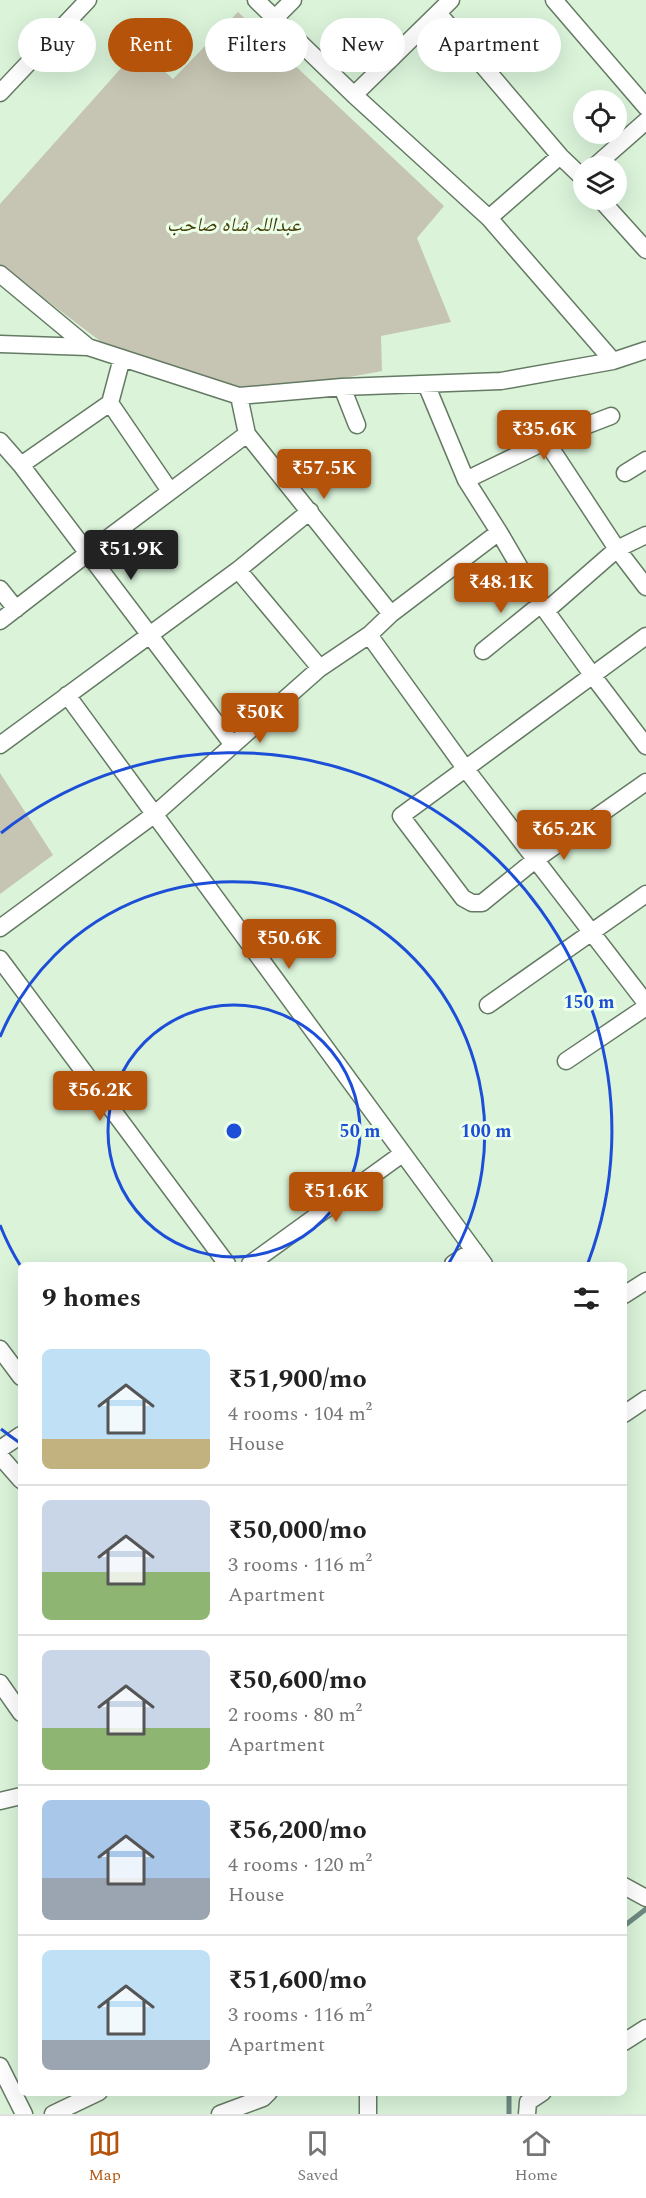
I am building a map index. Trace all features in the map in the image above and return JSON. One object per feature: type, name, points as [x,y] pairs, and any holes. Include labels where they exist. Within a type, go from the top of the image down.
[{"type":"street","points":[[256,0],[273,18]]},
{"type":"street","points":[[275,18],[292,0]]},
{"type":"street","points":[[354,95],[452,0]]},
{"type":"street","points":[[554,0],[646,107]]},
{"type":"street","points":[[0,93],[79,3]]},
{"type":"street","points":[[438,13],[560,156],[573,166]]},
{"type":"street","points":[[308,51],[489,218],[613,361]]},
{"type":"street","points":[[607,156],[646,121]]},
{"type":"street","points":[[489,218],[560,156]]},
{"type":"street","points":[[610,210],[646,250]]},
{"type":"street","points":[[0,274],[88,347]]},
{"type":"street","points":[[0,344],[88,347],[239,396],[342,387],[501,381],[613,361],[646,350]]},
{"type":"street","points":[[21,465],[110,403],[122,358]]},
{"type":"street","points":[[426,384],[466,480],[543,607],[646,746]]},
{"type":"street","points":[[342,387],[357,425]]},
{"type":"street","points":[[239,396],[247,434],[391,614]]},
{"type":"street","points":[[110,403],[170,491]]},
{"type":"street","points":[[466,480],[546,441],[612,416]]},
{"type":"street","points":[[0,621],[247,434]]},
{"type":"street","points":[[0,441],[21,465],[233,745]]},
{"type":"street","points":[[546,441],[646,587]]},
{"type":"street","points":[[625,473],[646,460]]},
{"type":"street","points":[[0,745],[238,570],[310,511]]},
{"type":"street","points":[[0,928],[155,814],[320,668],[369,634],[391,614],[499,532]]},
{"type":"street","points":[[483,651],[618,549],[646,535]]},
{"type":"street","points":[[238,570],[320,668]]},
{"type":"street","points":[[0,589],[16,609]]},
{"type":"street","points":[[369,634],[465,768],[646,1005],[566,1061]]},
{"type":"street","points":[[646,636],[401,816],[463,898],[472,903],[482,903],[535,860],[646,783]]},
{"type":"street","points":[[67,695],[483,1262]]},
{"type":"street","points":[[488,1005],[646,894]]},
{"type":"street","points":[[0,959],[226,1262]]},
{"type":"street","points":[[253,1262],[402,1154]]},
{"type":"street","points":[[456,1262],[474,1250]]},
{"type":"street","points":[[627,1293],[646,1281]]},
{"type":"street","points":[[0,1349],[18,1373]]},
{"type":"street","points":[[627,1412],[646,1399]]},
{"type":"street","points":[[0,1449],[18,1437]]},
{"type":"street","points":[[0,1456],[18,1477]]},
{"type":"street","points":[[0,1683],[18,1709]]},
{"type":"street","points":[[0,1800],[18,1797]]},
{"type":"street","points":[[627,1888],[646,1898]]},
{"type":"street","points":[[627,2040],[646,2028]]},
{"type":"street","points":[[0,2066],[24,2114]]},
{"type":"street","points":[[53,2114],[91,2096]]},
{"type":"street","points":[[220,2114],[265,2096]]},
{"type":"street","points":[[368,2096],[368,2114]]},
{"type":"street","points":[[527,2114],[528,2102],[537,2096]]},
{"type":"green space","name":"عبداللہ شاہ صاحب","points":[[238,12],[244,18],[232,18]]},
{"type":"green space","name":"عبداللہ شاہ صاحب","points":[[205,46],[205,72],[302,72],[444,206],[417,238],[451,322],[381,336],[382,371],[279,390],[238,391],[108,347],[0,265],[0,204],[118,72],[165,72],[173,79],[180,72],[193,72],[193,58]]},
{"type":"green space","points":[[0,773],[53,855],[0,894]]},
{"type":"waterway","points":[[627,1924],[646,1909]]},
{"type":"waterway","points":[[509,2096],[509,2114]]}]
